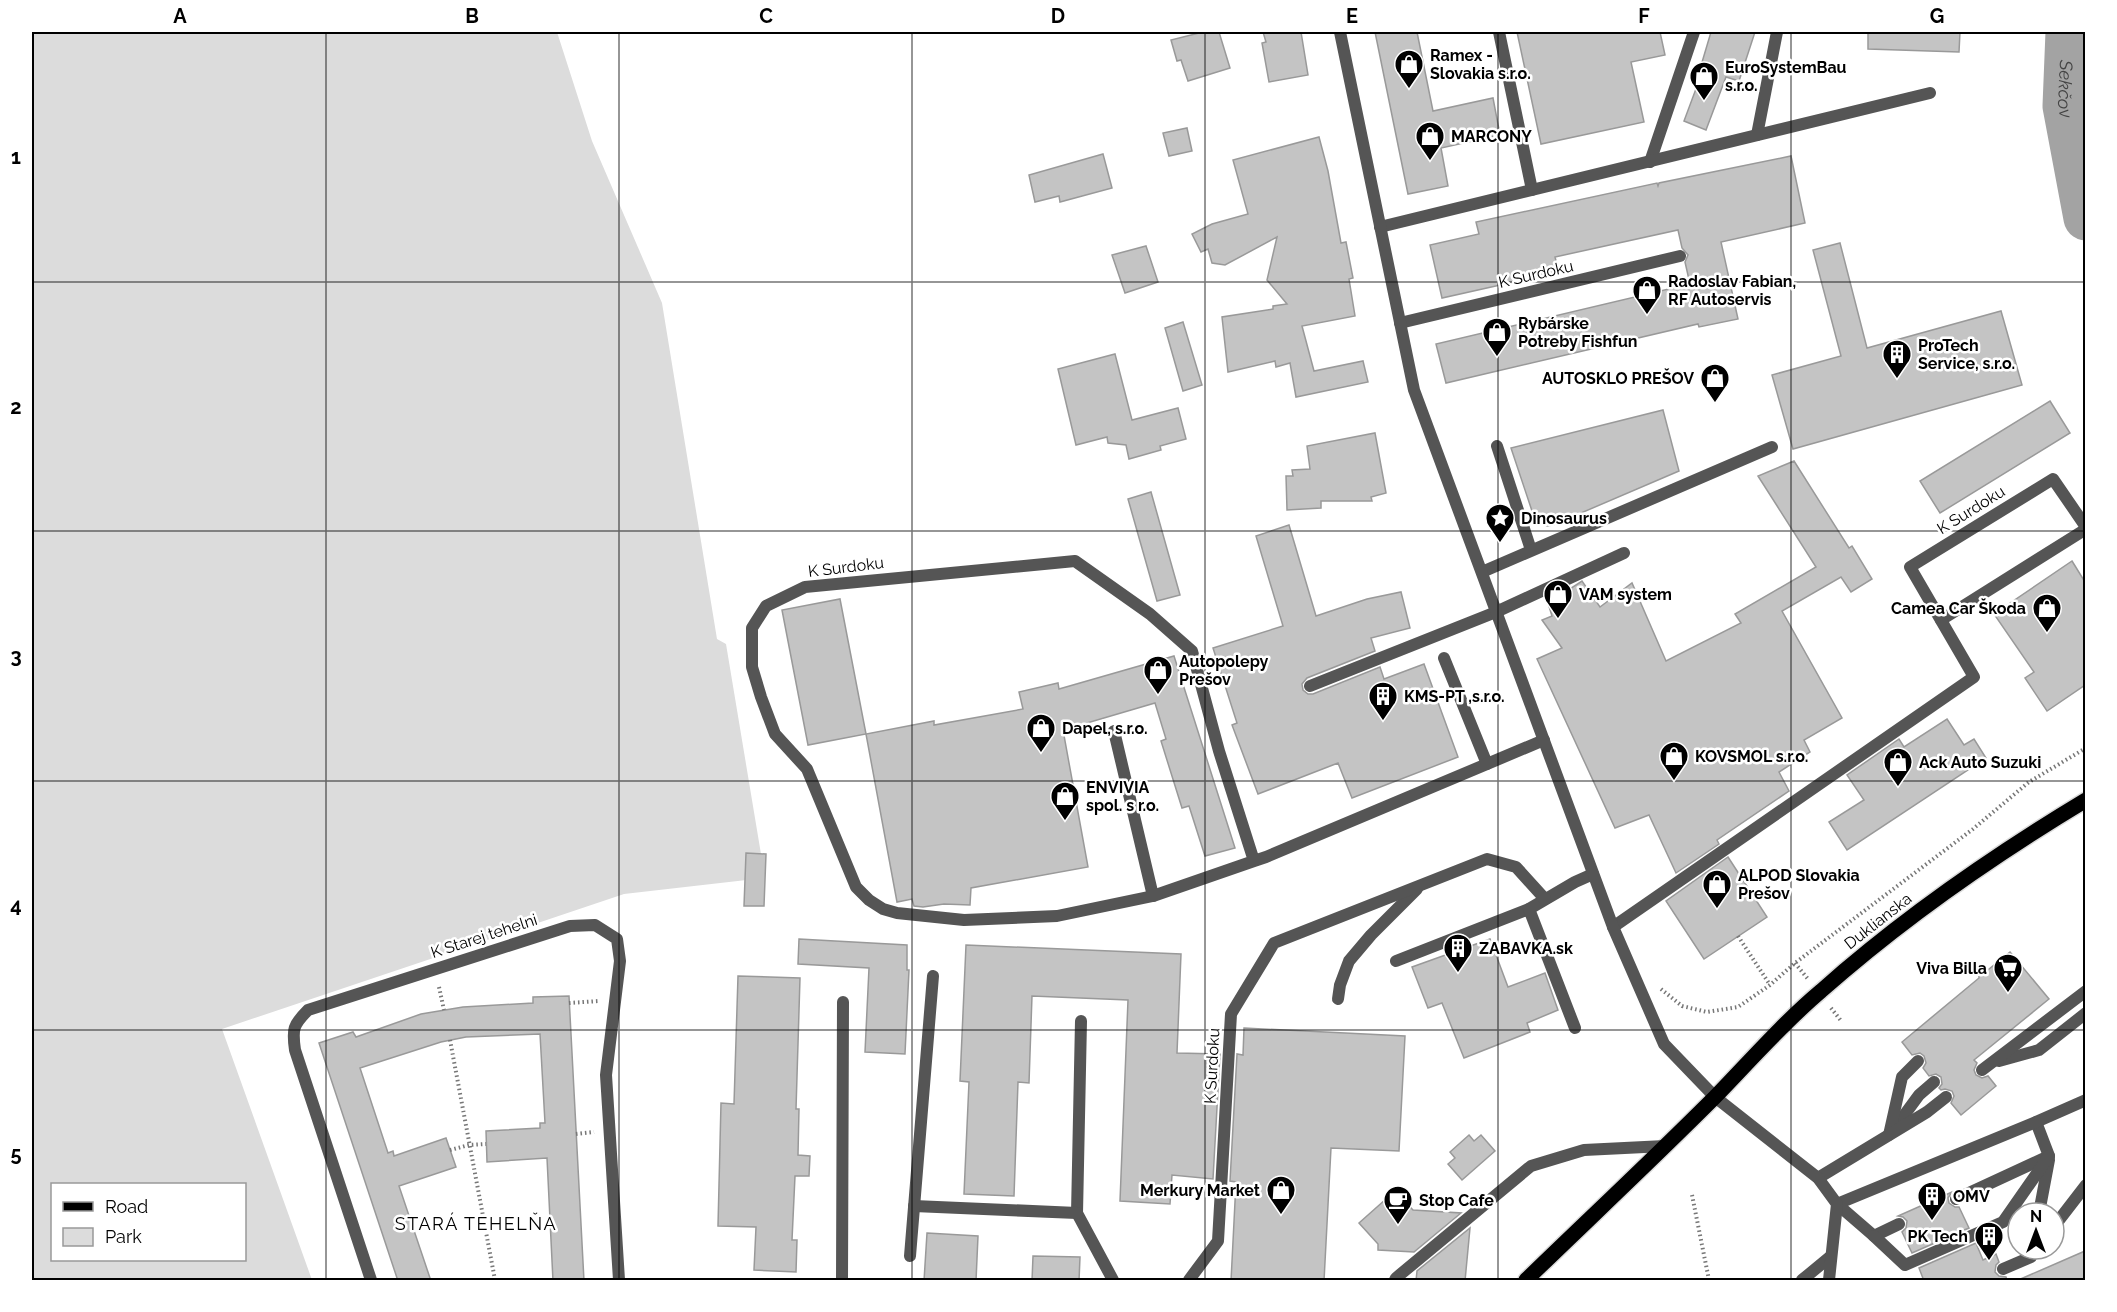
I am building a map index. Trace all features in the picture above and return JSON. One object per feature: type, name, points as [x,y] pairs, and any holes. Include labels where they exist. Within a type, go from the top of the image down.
[{"type":"main road","name":"Duklianska","points":[[1527,1281],[1819,992],[1970,875],[2033,831],[2085,800]]},
{"type":"street","points":[[1340,32],[1414,390],[1613,927],[1664,1044],[1715,1097],[1818,1178],[1837,1204],[1905,1265],[2003,1222],[2049,1156]]},
{"type":"street","points":[[1499,32],[1532,190]]},
{"type":"street","points":[[1650,162],[1694,32]]},
{"type":"street","points":[[1757,135],[1777,32]]},
{"type":"street","points":[[1380,227],[1930,93]]},
{"type":"street","name":"K Surdoku","points":[[1400,323],[1680,256]]},
{"type":"street","points":[[1497,446],[1531,550]]},
{"type":"street","points":[[1482,572],[1772,447]]},
{"type":"street","name":"K Surdoku","points":[[1613,927],[1974,677],[1910,567],[2053,479],[2085,528],[1941,620]]},
{"type":"street","points":[[1310,686],[1496,612],[1624,553]]},
{"type":"street","name":"K Surdoku","points":[[1254,861],[1219,751],[1192,651],[1150,614],[1075,561],[805,587],[766,606],[752,628],[752,667],[760,697],[775,734],[807,769],[856,887],[868,900],[883,909],[897,913],[964,920],[1057,916],[1153,896],[1254,861],[1544,740]]},
{"type":"street","points":[[1444,658],[1487,764]]},
{"type":"street","points":[[1114,731],[1153,896]]},
{"type":"street","name":"K Surdoku","points":[[1189,1281],[1218,1241],[1231,1014],[1274,943],[1487,858],[1516,867],[1545,899]]},
{"type":"street","points":[[1396,961],[1529,909],[1593,874]]},
{"type":"street","name":"K Surdoku","points":[[1338,999],[1340,985],[1349,961],[1371,935],[1422,884]]},
{"type":"street","points":[[1529,909],[1575,1028]]},
{"type":"street","name":"K Starej tehelni","points":[[371,1281],[295,1050],[292,1034],[297,1021],[308,1010],[570,926],[595,926],[617,939],[620,961],[606,1075],[619,1281]]},
{"type":"street","points":[[910,1256],[933,975]]},
{"type":"street","points":[[2085,991],[1987,1066],[2039,1050],[2085,1013]]},
{"type":"street","points":[[842,1281],[843,1002]]},
{"type":"street","points":[[1081,1021],[1077,1213],[1113,1281]]},
{"type":"street","points":[[1889,1135],[1902,1077],[1918,1061]]},
{"type":"street","points":[[1889,1135],[1919,1095],[1934,1082]]},
{"type":"street","points":[[1818,1178],[1927,1112],[1946,1097]]},
{"type":"street","points":[[1837,1204],[2085,1100]]},
{"type":"street","points":[[2036,1122],[2049,1156],[2041,1201]]},
{"type":"street","points":[[1395,1281],[1531,1166],[1584,1150],[1665,1146]]},
{"type":"street","points":[[1956,1199],[2049,1156]]},
{"type":"street","points":[[2066,1211],[2085,1185]]},
{"type":"street","points":[[1829,1281],[1837,1204]]},
{"type":"street","points":[[914,1206],[1077,1213]]},
{"type":"street","points":[[1874,1236],[1899,1224]]},
{"type":"street","points":[[1802,1281],[1830,1257]]},
{"type":"street","points":[[2003,1269],[2022,1261]]},
{"type":"path","points":[[1656,985],[1682,1006],[1707,1012],[1738,1007],[1973,829],[2029,782],[2085,748]]},
{"type":"path","points":[[1738,936],[1770,985]]},
{"type":"path","points":[[570,1003],[615,1000]]},
{"type":"path","points":[[450,1040],[495,1281]]},
{"type":"path","points":[[450,1150],[469,1145],[486,1144]]},
{"type":"path","points":[[1692,1195],[1709,1281]]},
{"type":"green space","points":[[32,32],[557,32],[592,141],[662,303],[717,639],[726,644],[765,878],[624,894],[222,1029],[312,1280],[32,1280]]},
{"type":"building","points":[[1203,32],[1219,32],[1230,68],[1188,81],[1181,60],[1177,61],[1171,40]]},
{"type":"building","points":[[1263,32],[1301,32],[1308,75],[1269,82],[1262,43],[1266,42]]},
{"type":"building","points":[[1375,32],[1417,32],[1433,111],[1493,98],[1500,135],[1441,148],[1448,186],[1408,194]]},
{"type":"building","points":[[1517,32],[1660,32],[1665,55],[1631,62],[1644,122],[1541,144]]},
{"type":"building","points":[[1711,32],[1755,32],[1739,81],[1726,77],[1706,130],[1684,121],[1703,70],[1700,69]]},
{"type":"building","points":[[1868,32],[1960,32],[1959,52],[1868,49]]},
{"type":"building","points":[[1187,128],[1192,151],[1169,156],[1163,133]]},
{"type":"building","points":[[1319,137],[1328,171],[1341,243],[1346,242],[1353,278],[1349,279],[1355,316],[1302,326],[1314,371],[1363,361],[1368,382],[1296,397],[1290,363],[1276,367],[1275,361],[1228,372],[1222,317],[1273,309],[1273,306],[1287,304],[1267,280],[1277,237],[1225,265],[1212,263],[1208,249],[1201,252],[1192,234],[1212,224],[1248,214],[1233,160]]},
{"type":"building","points":[[1103,154],[1112,188],[1060,202],[1059,196],[1035,202],[1029,175]]},
{"type":"building","points":[[1791,156],[1805,223],[1721,242],[1738,319],[1699,327],[1698,324],[1446,383],[1436,344],[1690,284],[1685,262],[1688,255],[1682,248],[1678,230],[1555,257],[1559,272],[1442,298],[1430,245],[1479,234],[1476,222],[1657,183],[1658,186],[1659,183]]},
{"type":"building","name":"ProTech Service, s.r.o.","points":[[1840,243],[1867,348],[2001,311],[2022,385],[1793,449],[1772,375],[1841,356],[1813,250]]},
{"type":"building","points":[[1146,246],[1158,282],[1125,293],[1112,255]]},
{"type":"building","points":[[1183,322],[1202,385],[1183,391],[1165,328]]},
{"type":"building","points":[[1115,354],[1132,420],[1178,408],[1186,439],[1160,446],[1161,450],[1129,459],[1126,445],[1108,443],[1107,437],[1076,445],[1058,369]]},
{"type":"building","points":[[2050,401],[2070,433],[1940,513],[1920,481]]},
{"type":"building","points":[[1663,410],[1679,471],[1553,525],[1547,526],[1535,520],[1511,448]]},
{"type":"building","points":[[1375,433],[1386,493],[1371,497],[1372,501],[1321,501],[1321,508],[1287,510],[1286,476],[1293,476],[1292,470],[1310,469],[1307,446]]},
{"type":"building","points":[[1794,461],[1849,548],[1852,546],[1872,579],[1851,592],[1841,577],[1782,611],[1842,718],[1804,740],[1810,752],[1779,772],[1789,791],[1717,840],[1719,844],[1676,873],[1649,815],[1615,828],[1537,659],[1562,648],[1542,620],[1552,616],[1548,603],[1582,581],[1600,607],[1632,583],[1666,661],[1741,623],[1735,614],[1816,567],[1758,476]]},
{"type":"building","points":[[1151,492],[1180,595],[1157,601],[1128,499]]},
{"type":"building","points":[[1289,525],[1316,616],[1367,599],[1401,592],[1410,628],[1371,638],[1375,651],[1307,678],[1302,684],[1303,690],[1308,694],[1313,694],[1380,667],[1384,679],[1424,664],[1458,757],[1352,798],[1338,763],[1258,794],[1232,725],[1237,723],[1213,648],[1283,626],[1256,536]]},
{"type":"building","name":"Camea Car Škoda","points":[[2072,561],[2085,582],[2085,685],[2047,711],[2025,678],[2034,672],[1994,614]]},
{"type":"building","points":[[840,599],[866,734],[808,745],[782,610]]},
{"type":"building","points":[[1174,656],[1235,848],[1205,856],[1189,806],[1182,808],[1161,741],[1166,739],[1155,703],[1063,730],[1088,867],[971,888],[970,905],[944,904],[923,907],[914,906],[912,899],[897,902],[866,734],[934,721],[934,725],[1023,709],[1019,692],[1058,683],[1059,689]]},
{"type":"building","name":"Ack Auto Suzuki","points":[[1947,719],[1964,745],[1974,739],[1986,758],[1847,850],[1829,822],[1864,800],[1847,775],[1899,739],[1904,747]]},
{"type":"building","points":[[746,853],[766,854],[764,906],[744,906]]},
{"type":"building","name":"ALPOD Slovakia Prešov","points":[[1728,857],[1767,917],[1704,959],[1666,901]]},
{"type":"building","points":[[799,939],[907,945],[907,970],[909,970],[905,1054],[865,1052],[869,968],[798,964]]},
{"type":"building","points":[[1490,939],[1508,987],[1545,973],[1558,1010],[1527,1023],[1530,1032],[1464,1058],[1442,1003],[1428,1008],[1412,967]]},
{"type":"building","points":[[966,945],[1181,954],[1177,1053],[1220,1054],[1213,1179],[1172,1175],[1170,1204],[1120,1201],[1128,1000],[1032,996],[1029,1083],[1018,1082],[1014,1196],[964,1194],[969,1082],[960,1081]]},
{"type":"building","points":[[2010,952],[2049,999],[1974,1060],[1977,1063],[1974,1070],[1976,1075],[1982,1078],[1988,1076],[1996,1086],[1961,1115],[1951,1103],[1954,1096],[1952,1091],[1939,1088],[1942,1084],[1941,1077],[1936,1074],[1929,1076],[1923,1068],[1926,1063],[1924,1056],[1920,1053],[1912,1055],[1902,1042],[1979,978],[1979,971],[1989,969]]},
{"type":"building","points":[[738,976],[800,978],[796,1109],[799,1109],[798,1155],[810,1156],[809,1176],[795,1176],[792,1240],[797,1240],[796,1272],[754,1270],[756,1227],[718,1226],[721,1103],[734,1104]]},
{"type":"building","points":[[569,996],[584,1281],[553,1281],[547,1158],[487,1162],[486,1131],[540,1128],[540,1123],[545,1123],[540,1034],[466,1037],[441,1042],[360,1068],[388,1153],[393,1151],[394,1156],[446,1138],[456,1167],[399,1186],[431,1281],[398,1281],[319,1043],[353,1032],[356,1037],[421,1014],[463,1007],[533,1003],[533,997]]},
{"type":"building","name":"Merkury Market","points":[[1244,1028],[1405,1036],[1399,1151],[1331,1148],[1324,1281],[1231,1281],[1236,1182],[1230,1181],[1237,1054],[1243,1055]]},
{"type":"building","points":[[1469,1135],[1474,1141],[1481,1135],[1495,1151],[1462,1180],[1448,1164],[1455,1158],[1450,1152]]},
{"type":"building","points":[[1395,1191],[1413,1210],[1461,1213],[1414,1252],[1378,1250],[1378,1244],[1359,1223]]},
{"type":"building","name":"OMV","points":[[1952,1192],[1948,1198],[1949,1203],[1959,1207],[1969,1228],[1912,1253],[1902,1232],[1906,1228],[1907,1221],[1898,1216]]},
{"type":"building","points":[[1470,1228],[1465,1281],[1416,1281],[1417,1271]]},
{"type":"building","points":[[927,1233],[978,1236],[976,1281],[924,1281]]},
{"type":"building","points":[[1976,1243],[1983,1260],[1996,1254],[1999,1262],[1995,1272],[1999,1276],[2006,1277],[2007,1281],[1924,1281],[1919,1268]]},
{"type":"building","points":[[2085,1251],[2085,1281],[2016,1281],[2066,1261]]},
{"type":"building","points":[[1033,1256],[1080,1257],[1079,1281],[1032,1281]]},
{"type":"waterway","name":"Sekčov","points":[[2068,32],[2065,106],[2086,218]]},
{"type":"place","name":"Ramex - Slovakia s.r.o.","points":[[1409,90]]},
{"type":"place","name":"EuroSystemBau s.r.o.","points":[[1704,102]]},
{"type":"place","name":"MARCONY","points":[[1430,162]]},
{"type":"place","name":"Radoslav Fabian, RF Autoservis","points":[[1647,316]]},
{"type":"place","name":"Rybárske Potreby Fishfun","points":[[1497,358]]},
{"type":"place","name":"ProTech Service, s.r.o.","points":[[1897,380]]},
{"type":"place","name":"AUTOSKLO PREŠOV","points":[[1715,404]]},
{"type":"place","name":"Dinosaurus","points":[[1500,544]]},
{"type":"place","name":"VAM system","points":[[1558,620]]},
{"type":"place","name":"Camea Car Škoda","points":[[2047,634]]},
{"type":"place","name":"Autopolepy Prešov","points":[[1158,696]]},
{"type":"place","name":"KMS-PT ,s.r.o.","points":[[1383,722]]},
{"type":"place","name":"Dapel, s.r.o.","points":[[1041,754]]},
{"type":"place","name":"KOVSMOL s.r.o.","points":[[1674,782]]},
{"type":"place","name":"Ack Auto Suzuki","points":[[1898,788]]},
{"type":"place","name":"ENVIVIA spol. s r.o.","points":[[1065,822]]},
{"type":"place","name":"ALPOD Slovakia Prešov","points":[[1717,910]]},
{"type":"place","name":"ZABAVKA.sk","points":[[1458,974]]},
{"type":"place","name":"Viva Billa","points":[[2008,994]]},
{"type":"place","name":"Merkury Market","points":[[1281,1216]]},
{"type":"place","name":"OMV","points":[[1932,1222]]},
{"type":"place","name":"Stop Cafe","points":[[1398,1226]]},
{"type":"place","name":"PK Tech","points":[[1989,1262]]},
{"type":"district","name":"STARÁ TEHELŇA","points":[[476,1223]]}]
